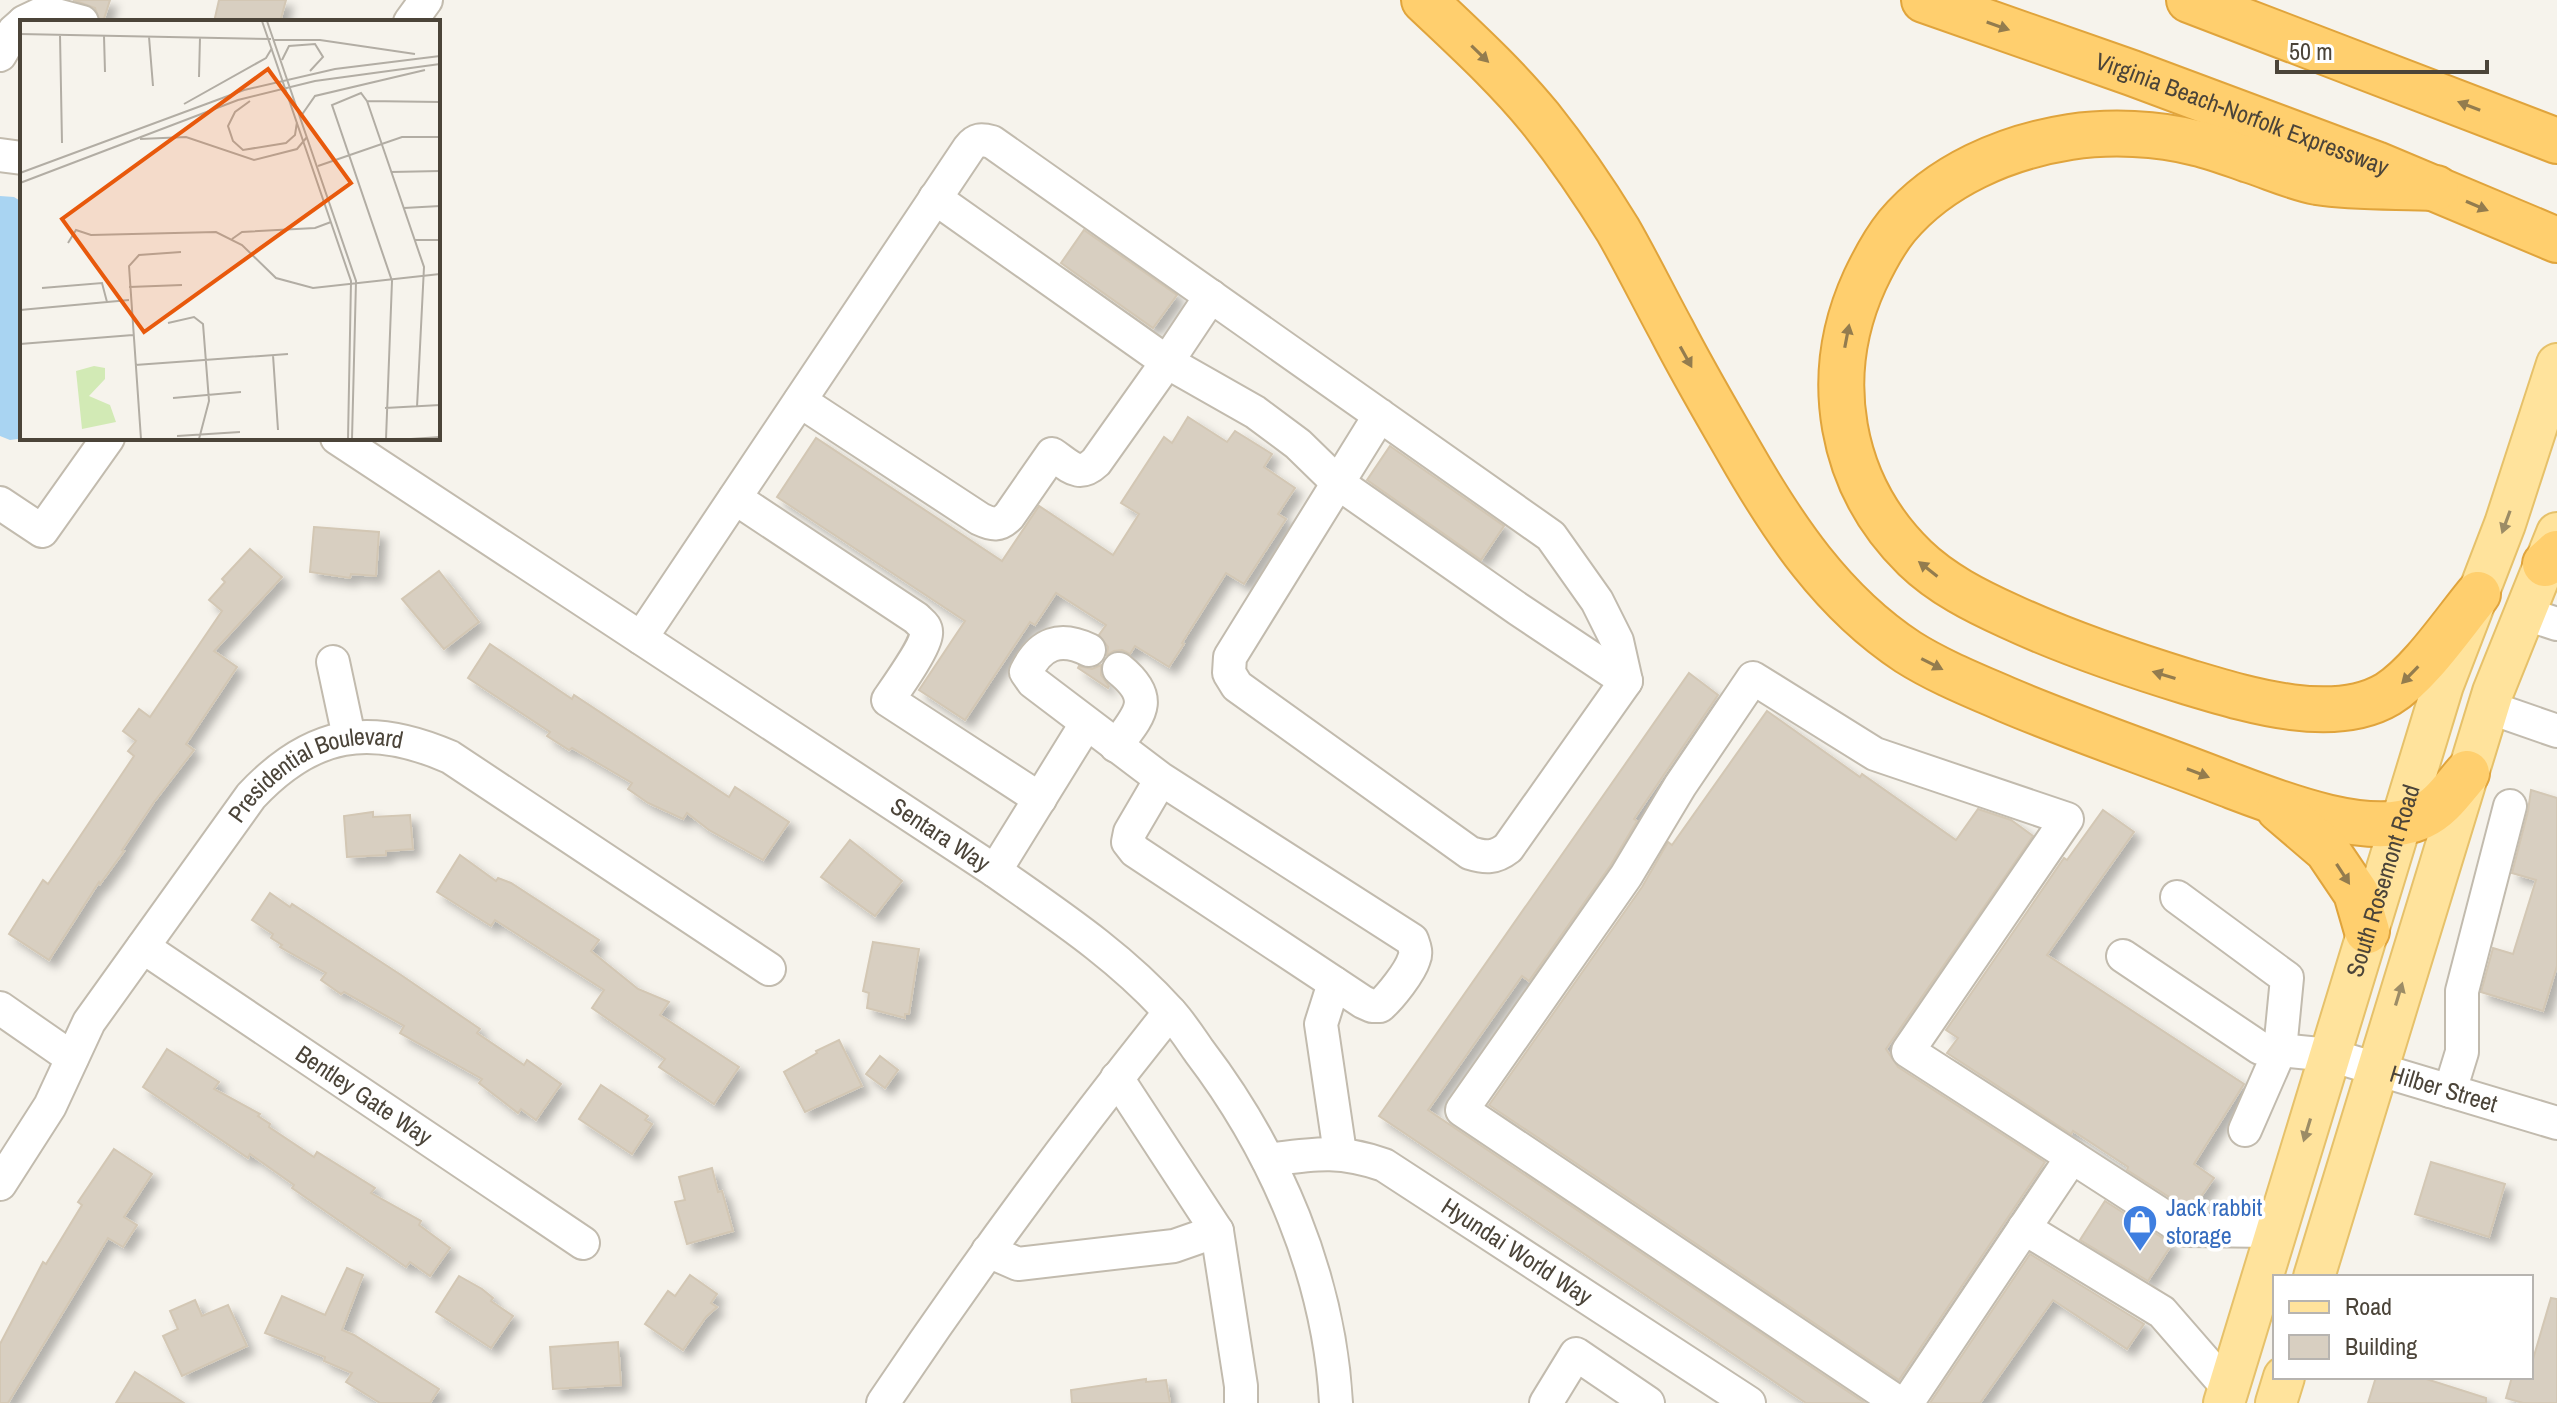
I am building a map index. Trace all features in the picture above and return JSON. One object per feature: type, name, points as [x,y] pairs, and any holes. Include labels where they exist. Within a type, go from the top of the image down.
[{"type":"highway","points":[[1424,0],[1486,59],[1539,117],[1586,180],[1620,233],[1768,503],[1799,548],[1856,610],[1909,652],[1978,687],[2066,725],[2268,800],[2321,816],[2375,825],[2399,824],[2439,806],[2467,773]]},
{"type":"highway","name":"Virginia Beach-Norfolk Expressway","points":[[1924,0],[2146,78],[2436,188],[2545,235]]},
{"type":"highway","points":[[2189,0],[2549,138]]},
{"type":"highway","points":[[2436,188],[2315,182],[2197,143],[2116,134],[2076,136],[2032,144],[1991,158],[1959,175],[1925,199],[1897,226],[1876,258],[1853,307],[1846,336],[1841,374],[1844,427],[1853,464],[1873,505],[1918,561],[1950,586],[2049,634],[2113,659],[2216,690],[2270,703],[2324,709],[2356,707],[2387,695],[2408,679],[2478,594]]},
{"type":"highway","points":[[2268,800],[2327,850],[2356,893],[2367,931]]},
{"type":"main road","name":"South Rosemont Road","points":[[2226,1396],[2443,685],[2505,524],[2557,364]]},
{"type":"main road","name":"South Rosemont Road","points":[[2315,1275],[2488,707],[2542,619],[2553,550]]},
{"type":"main road","points":[[2276,1403],[2283,1379]]},
{"type":"street","points":[[411,20],[426,0]]},
{"type":"street","points":[[29,20],[45,12],[75,20]]},
{"type":"street","points":[[0,55],[20,26]]},
{"type":"street","points":[[641,638],[935,198],[974,142],[982,139],[992,142],[1380,415],[1551,536],[1597,601],[1617,641],[1626,681],[1500,855],[1485,858],[1470,853],[1237,686],[1229,673],[1230,657],[1380,415]]},
{"type":"street","points":[[0,155],[20,158]]},
{"type":"street","points":[[935,198],[1167,362],[1255,412],[1298,444],[1338,483],[1626,681]]},
{"type":"street","points":[[800,401],[980,519],[992,525],[1001,523],[1052,454],[1077,471],[1087,470],[1096,462],[1211,296]]},
{"type":"street","points":[[0,503],[42,531],[107,440]]},
{"type":"street","name":"Sentara Way","points":[[340,440],[995,871],[1076,927],[1170,1012],[1217,1074],[1268,1160],[1294,1219],[1327,1325],[1336,1403]]},
{"type":"street","points":[[735,498],[916,618],[925,627],[927,635],[888,700],[1040,799]]},
{"type":"street","points":[[1089,650],[1074,643],[1051,645],[1032,661],[1026,672],[1033,682],[1161,779],[1412,940],[1414,959],[1380,1006],[1372,1006],[1334,983],[1135,851],[1128,842],[1130,832],[1161,779]]},
{"type":"street","points":[[333,662],[349,737]]},
{"type":"street","points":[[1116,746],[1137,718],[1142,697],[1137,684],[1119,669]]},
{"type":"street","points":[[1899,1403],[1462,1110],[1626,876],[1680,786],[1753,678],[1875,754],[2067,819],[1908,1051],[2185,1230],[2276,1231]]},
{"type":"street","points":[[2488,707],[2557,731]]},
{"type":"street","points":[[995,871],[1086,724]]},
{"type":"street","name":"Presidential Boulevard","points":[[0,1184],[50,1106],[89,1022],[251,796],[269,777],[300,754],[349,737],[383,736],[418,743],[450,757],[769,969]]},
{"type":"street","points":[[2450,1091],[2462,1052],[2462,991],[2507,818],[2454,816]]},
{"type":"street","points":[[2430,894],[2481,912]]},
{"type":"street","points":[[2177,897],[2287,978],[2280,1050],[2245,1130]]},
{"type":"street","name":"Bentley Gate Way","points":[[143,947],[583,1243]]},
{"type":"street","name":"Hilber Street","points":[[2123,956],[2260,1048],[2330,1055],[2557,1123]]},
{"type":"street","points":[[1334,983],[1321,1024],[1340,1153]]},
{"type":"street","points":[[0,1008],[72,1058]]},
{"type":"street","points":[[883,1403],[957,1291],[1170,1012]]},
{"type":"street","points":[[1117,1078],[1217,1231],[1241,1403]]},
{"type":"street","name":"Hyundai World Way","points":[[1268,1160],[1329,1152],[1357,1155],[1384,1165],[1749,1403]]},
{"type":"street","points":[[1907,1403],[2072,1157]]},
{"type":"street","points":[[2024,1228],[2162,1312],[2226,1396]]},
{"type":"street","points":[[988,1251],[1018,1264],[1174,1246],[1217,1231]]},
{"type":"street","points":[[1546,1403],[1604,1309]]},
{"type":"street","points":[[1576,1354],[1648,1403]]},
{"type":"water","points":[[0,196],[20,201],[20,439],[10,440],[0,436]]},
{"type":"building","points":[[73,0],[110,0],[104,20],[99,20],[95,8]]},
{"type":"building","points":[[219,0],[286,0],[281,20],[214,20]]},
{"type":"building","points":[[1084,230],[1177,295],[1153,328],[1061,263]]},
{"type":"building","points":[[1188,417],[1227,442],[1235,431],[1272,454],[1264,467],[1295,488],[1278,514],[1286,519],[1244,584],[1226,573],[1169,667],[1135,646],[1130,654],[1122,650],[1107,655],[1108,647],[1099,635],[1106,625],[1056,593],[1035,625],[1030,622],[965,720],[919,690],[965,621],[777,497],[816,438],[1002,561],[1039,506],[1113,555],[1139,514],[1121,503],[1164,437],[1172,443]]},
{"type":"building","points":[[1390,446],[1504,526],[1481,560],[1367,480]]},
{"type":"building","points":[[314,527],[379,532],[376,576],[351,574],[350,578],[310,572]]},
{"type":"building","points":[[250,549],[282,577],[214,651],[237,667],[186,744],[194,750],[154,802],[49,960],[9,934],[43,880],[48,884],[134,756],[128,751],[136,741],[123,731],[139,709],[150,717],[222,611],[209,600],[225,582],[222,579]]},
{"type":"building","points":[[439,571],[479,622],[444,649],[402,599]]},
{"type":"building","points":[[490,644],[729,797],[735,787],[789,822],[763,860],[709,830],[687,813],[683,819],[648,803],[628,789],[632,783],[547,736],[550,732],[468,678]]},
{"type":"building","points":[[1101,665],[1101,675],[1108,688],[1078,668],[1092,669]]},
{"type":"building","points":[[1689,673],[1718,695],[1634,819],[1637,821],[1610,866],[1529,981],[1522,976],[1428,1110],[1865,1403],[1806,1403],[1379,1116]]},
{"type":"building","points":[[1767,711],[1956,840],[1978,809],[2011,820],[2033,836],[1886,1049],[1898,1067],[2045,1162],[1899,1380],[1489,1105],[1642,887],[1668,842],[1672,845]]},
{"type":"building","points":[[2531,790],[2557,798],[2557,966],[2543,1011],[2481,992],[2493,948],[2513,954],[2536,880],[2512,873]]},
{"type":"building","points":[[2103,810],[2134,832],[2047,955],[2244,1084],[2194,1164],[2214,1178],[2191,1211],[2073,1131],[2071,1134],[1947,1053],[1958,1038],[1946,1030],[2064,858],[2067,860]]},
{"type":"building","points":[[373,812],[373,817],[410,815],[413,849],[386,851],[386,855],[347,857],[344,816]]},
{"type":"building","points":[[850,840],[902,881],[875,916],[821,877]]},
{"type":"building","points":[[460,855],[496,881],[498,878],[511,883],[599,940],[591,951],[638,989],[669,1002],[660,1015],[739,1067],[714,1104],[659,1067],[665,1059],[592,1008],[604,990],[495,920],[491,926],[437,892]]},
{"type":"building","points":[[270,893],[401,975],[480,1029],[477,1033],[524,1065],[527,1060],[561,1084],[536,1120],[521,1109],[518,1113],[479,1083],[482,1079],[400,1033],[404,1026],[344,992],[341,994],[321,980],[326,973],[280,947],[282,945],[271,938],[273,934],[252,920]]},
{"type":"building","points":[[873,942],[919,949],[909,1014],[905,1014],[905,1018],[867,1008],[869,993],[863,991]]},
{"type":"building","points":[[839,1040],[862,1086],[805,1112],[784,1072]]},
{"type":"building","points":[[167,1049],[219,1082],[214,1089],[260,1114],[258,1116],[270,1124],[269,1127],[314,1157],[317,1152],[375,1188],[371,1193],[421,1221],[419,1225],[450,1248],[430,1276],[410,1262],[406,1267],[292,1188],[294,1185],[250,1154],[248,1158],[143,1087]]},
{"type":"building","points":[[880,1056],[898,1070],[885,1088],[866,1074]]},
{"type":"building","points":[[601,1085],[648,1116],[645,1120],[652,1124],[632,1154],[579,1119]]},
{"type":"building","points":[[114,1149],[152,1174],[124,1217],[137,1225],[123,1247],[108,1238],[8,1403],[0,1403],[0,1344],[43,1262],[46,1264],[82,1205],[78,1202]]},
{"type":"building","points":[[2431,1162],[2505,1184],[2489,1237],[2415,1214]]},
{"type":"building","points":[[712,1168],[733,1231],[687,1244],[675,1202],[685,1200],[679,1177]]},
{"type":"building","name":"Jack rabbit storage","points":[[2105,1201],[2172,1244],[2148,1281],[2080,1240]]},
{"type":"building","points":[[2030,1254],[2144,1324],[2127,1349],[2053,1300],[1980,1403],[1930,1403]]},
{"type":"building","points":[[347,1268],[363,1275],[342,1330],[439,1389],[430,1403],[380,1403],[346,1382],[352,1373],[324,1361],[325,1357],[265,1333],[282,1296],[325,1315]]},
{"type":"building","points":[[690,1275],[717,1294],[711,1303],[717,1307],[706,1317],[683,1350],[645,1324],[668,1291],[675,1296]]},
{"type":"building","points":[[459,1276],[482,1289],[493,1298],[491,1301],[513,1316],[491,1348],[436,1312]]},
{"type":"building","points":[[2551,1298],[2557,1299],[2557,1403],[2523,1403],[2506,1398],[2511,1379],[2533,1379],[2533,1359]]},
{"type":"building","points":[[195,1300],[202,1316],[228,1305],[247,1346],[182,1376],[163,1336],[178,1329],[170,1311]]},
{"type":"building","points":[[618,1342],[621,1385],[553,1389],[550,1347]]},
{"type":"building","points":[[135,1372],[184,1403],[116,1403]]},
{"type":"building","points":[[1146,1379],[1146,1382],[1166,1380],[1170,1403],[1072,1403],[1071,1390]]},
{"type":"building","points":[[2375,1379],[2426,1379],[2486,1398],[2486,1403],[2368,1403]]},
{"type":"place","name":"Jack rabbit storage","points":[[2140,1253]]}]
